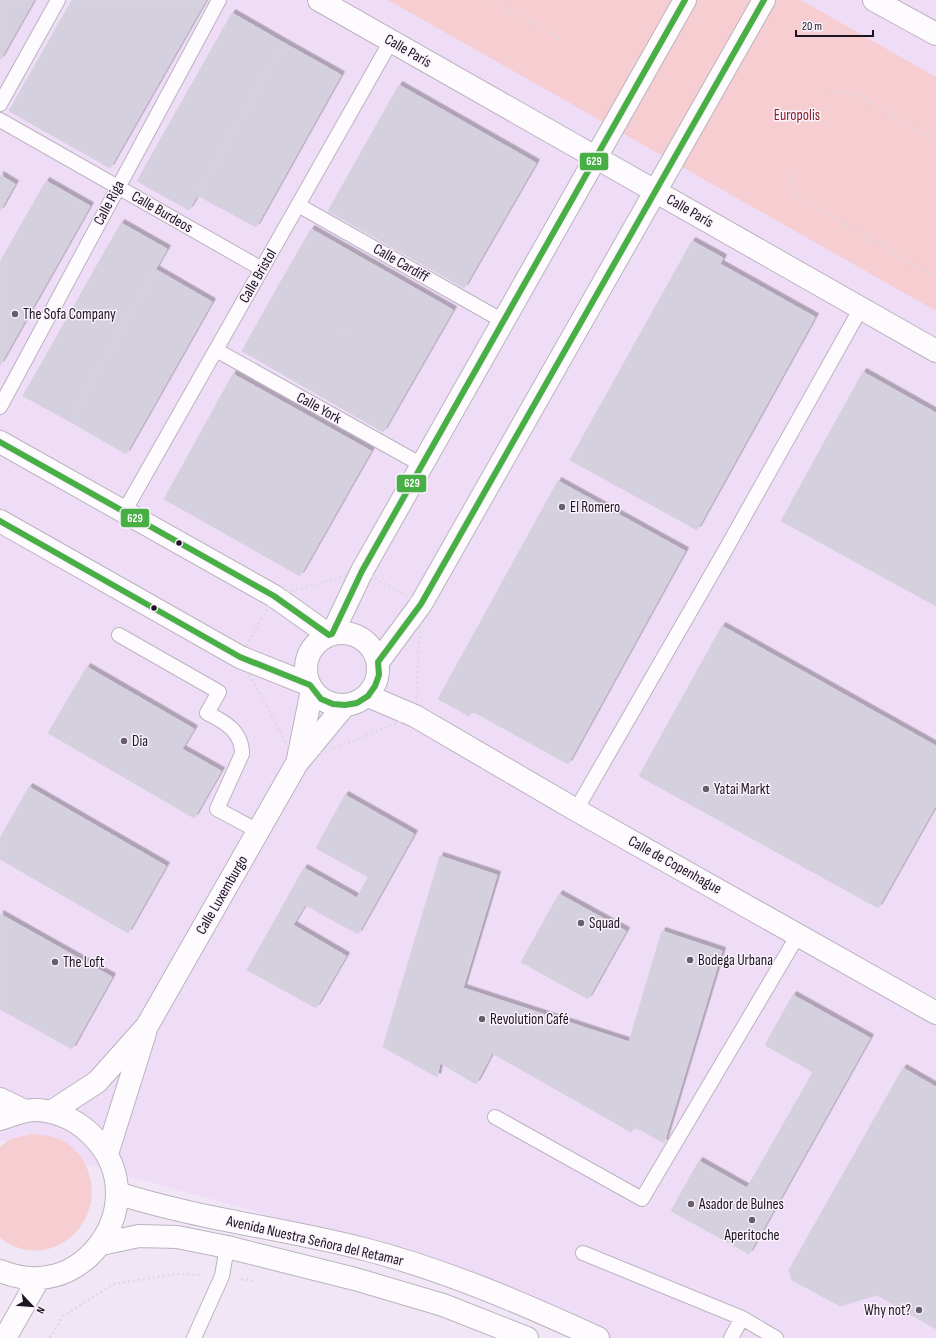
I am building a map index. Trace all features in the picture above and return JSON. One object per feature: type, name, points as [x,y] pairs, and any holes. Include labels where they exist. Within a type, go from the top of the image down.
[{"type":"street","name":"Calle París","points":[[319,0],[936,350]]},
{"type":"street","points":[[331,634],[362,571],[685,0]]},
{"type":"street","points":[[378,668],[372,648],[362,638],[347,633],[331,634],[319,641],[311,650],[306,662],[306,674],[311,688],[321,699],[333,704],[345,706],[357,702],[368,696],[375,686],[378,668],[421,604],[764,0]]},
{"type":"street","points":[[874,0],[936,34]]},
{"type":"street","points":[[0,442],[274,596],[331,634]]},
{"type":"street","points":[[0,521],[240,657],[311,688]]},
{"type":"street","name":"Calle de Copenhague","points":[[378,668],[415,716]]},
{"type":"street","name":"Calle Luxemburgo","points":[[297,763],[311,688]]},
{"type":"street","name":"Calle de Copenhague","points":[[368,696],[415,716],[576,810],[936,1013]]},
{"type":"street","name":"Calle Luxemburgo","points":[[51,1112],[97,1082],[147,1026],[297,763],[345,706]]},
{"type":"street","name":"Calle Luxemburgo","points":[[107,1154],[147,1026]]},
{"type":"street","points":[[0,1099],[25,1111]]},
{"type":"street","points":[[0,1119],[25,1111],[51,1112],[74,1120],[92,1135],[107,1154],[114,1173],[117,1193],[113,1219],[102,1244],[84,1261],[63,1273],[39,1278],[17,1277],[0,1271]]},
{"type":"street","name":"Avenida Nuestra Señora del Retamar","points":[[117,1193],[182,1212],[371,1251],[456,1277],[598,1338]]},
{"type":"street","name":"Avenida Nuestra Señora del Retamar","points":[[102,1244],[139,1236],[177,1237],[227,1247],[370,1283],[443,1305],[527,1338]]},
{"type":"street","points":[[5,1338],[39,1278]]},
{"type":"lane","points":[[0,104],[58,0]]},
{"type":"lane","name":"Calle Riga","points":[[0,407],[218,0]]},
{"type":"lane","name":"Calle Bristol","points":[[124,512],[391,41]]},
{"type":"lane","name":"Calle Burdeos","points":[[0,120],[262,269]]},
{"type":"lane","name":"Calle Cardiff","points":[[298,205],[503,321]]},
{"type":"lane","points":[[576,810],[722,556],[861,308]]},
{"type":"lane","name":"Calle York","points":[[216,350],[422,465]]},
{"type":"lane","points":[[119,635],[219,692],[208,713],[232,728],[239,737],[242,754],[217,809],[258,831]]},
{"type":"lane","points":[[495,1117],[642,1199],[798,935]]},
{"type":"lane","points":[[194,1338],[222,1276],[227,1247]]},
{"type":"lane","points":[[583,1253],[742,1318],[776,1338]]},
{"type":"lane","points":[[731,1338],[742,1318]]},
{"type":"path","points":[[493,0],[559,39]]},
{"type":"path","points":[[830,90],[855,93],[936,140]]},
{"type":"path","points":[[788,169],[797,196],[936,278]]},
{"type":"path","points":[[362,571],[421,604],[415,716],[297,763],[240,657],[274,596],[362,571]]},
{"type":"path","points":[[50,1338],[63,1316],[114,1284],[174,1274],[222,1276],[260,1282]]},
{"type":"shaded area","points":[[0,0],[936,0],[936,1338],[611,1338],[382,1247],[0,1140]]},
{"type":"green space","name":"Europolis","points":[[388,0],[801,0],[936,77],[936,311]]},
{"type":"green space","points":[[32,1134],[57,1138],[75,1150],[80,1156],[89,1174],[92,1193],[89,1210],[81,1226],[69,1239],[53,1247],[35,1250],[16,1247],[0,1238],[0,1147],[10,1139]]},
{"type":"building","points":[[0,0],[34,0],[0,60]]},
{"type":"building","points":[[72,0],[206,0],[110,168],[9,111]]},
{"type":"building","points":[[232,13],[284,43],[189,210],[137,181]]},
{"type":"building","points":[[284,43],[341,75],[256,227],[197,195]]},
{"type":"building","points":[[399,85],[536,163],[464,288],[328,211]]},
{"type":"building","points":[[0,175],[15,184],[0,211]]},
{"type":"building","name":"The Sofa Company","points":[[46,181],[90,206],[0,365],[0,262]]},
{"type":"building","points":[[121,223],[167,249],[69,421],[23,396]]},
{"type":"building","points":[[311,229],[453,310],[418,371],[276,290]]},
{"type":"building","points":[[692,241],[723,258],[720,264],[815,317],[697,530],[570,460]]},
{"type":"building","points":[[155,269],[212,302],[126,454],[69,421]]},
{"type":"building","points":[[276,290],[418,371],[383,432],[242,351]]},
{"type":"building","points":[[863,372],[936,413],[936,606],[781,521]]},
{"type":"building","points":[[233,374],[371,451],[300,576],[164,499]]},
{"type":"building","points":[[558,481],[685,551],[568,764],[472,711],[469,716],[438,699]]},
{"type":"building","points":[[722,626],[936,746],[936,805],[878,908],[639,776]]},
{"type":"building","name":"Dia","points":[[87,667],[194,729],[182,749],[221,771],[194,818],[48,733]]},
{"type":"building","points":[[29,787],[166,866],[128,933],[0,859],[0,838]]},
{"type":"building","points":[[345,795],[414,834],[358,934],[305,905],[293,925],[346,956],[316,1008],[247,970],[304,868],[357,898],[368,877],[316,848]]},
{"type":"building","points":[[440,856],[497,875],[463,988],[629,1042],[662,931],[722,951],[664,1143],[635,1127],[631,1132],[492,1053],[476,1084],[440,1063],[437,1077],[383,1047]]},
{"type":"building","points":[[559,894],[626,931],[588,999],[521,962]]},
{"type":"building","points":[[0,914],[112,977],[72,1049],[0,1009]]},
{"type":"building","points":[[793,995],[870,1038],[749,1254],[671,1211],[699,1161],[747,1188],[813,1072],[765,1045]]},
{"type":"building","points":[[903,1068],[936,1087],[936,1329],[877,1295],[840,1306],[792,1280],[789,1270]]},
{"type":"transit line","name":"629","points":[[0,442],[274,596],[329,635],[332,634],[362,571],[685,0]]},
{"type":"transit line","name":"629","points":[[0,521],[240,657],[310,685],[321,699],[333,704],[345,705],[357,703],[368,696],[375,686],[379,675],[378,662],[421,604],[764,0]]},
{"type":"place","name":"The Sofa Company","points":[[15,314]]},
{"type":"place","name":"El Romero","points":[[562,507]]},
{"type":"place","name":"Dia","points":[[124,741]]},
{"type":"place","name":"Yatai Markt","points":[[706,789]]},
{"type":"place","name":"Squad","points":[[581,923]]},
{"type":"place","name":"Bodega Urbana","points":[[690,960]]},
{"type":"place","name":"The Loft","points":[[55,962]]},
{"type":"place","name":"Revolution Café","points":[[482,1019]]},
{"type":"place","name":"Asador de Bulnes","points":[[691,1204]]},
{"type":"place","name":"Aperitoche","points":[[752,1220]]},
{"type":"place","name":"Why not?","points":[[919,1310]]}]
